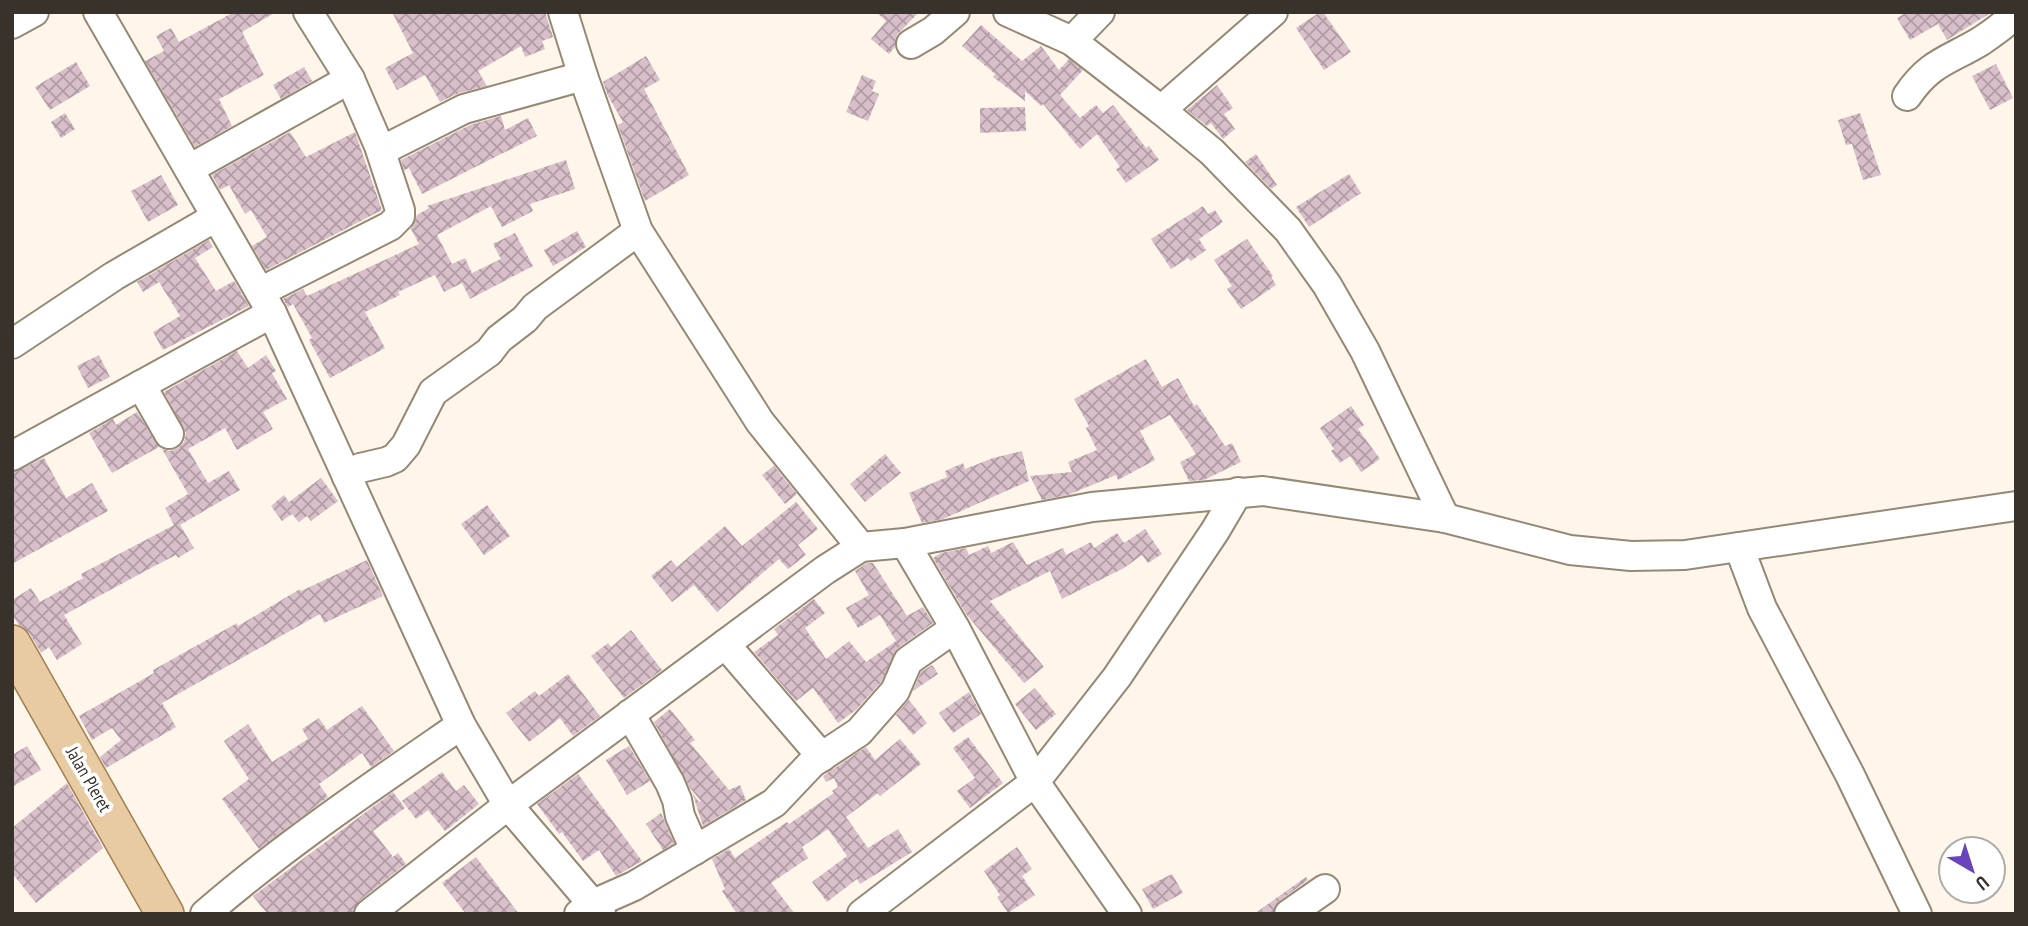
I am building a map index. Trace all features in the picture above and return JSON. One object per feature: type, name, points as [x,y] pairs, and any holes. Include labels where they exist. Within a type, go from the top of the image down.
[{"type":"main road","name":"Jalan Pleret","points":[[12,644],[165,914]]},
{"type":"street","points":[[12,24],[34,12]]},
{"type":"street","points":[[12,456],[141,385],[397,221],[400,210],[381,151],[350,79],[308,12]]},
{"type":"street","points":[[564,12],[583,76],[638,231],[760,422],[862,547]]},
{"type":"street","points":[[911,44],[933,31],[955,12]]},
{"type":"street","points":[[1008,12],[1072,41],[1212,152],[1279,221],[1327,285],[1365,351],[1445,518]]},
{"type":"street","points":[[1072,41],[1100,12]]},
{"type":"street","points":[[1161,110],[1273,12]]},
{"type":"street","points":[[1907,96],[1915,84],[1936,64],[1981,41],[2016,14]]},
{"type":"street","points":[[105,15],[188,169],[266,303],[461,725],[508,805],[590,911],[774,803],[812,763],[859,732],[895,691],[908,661],[955,628]]},
{"type":"street","points":[[381,151],[464,109],[583,76]]},
{"type":"street","points":[[188,169],[350,79]]},
{"type":"street","points":[[12,344],[114,276],[216,217]]},
{"type":"street","points":[[347,477],[366,466],[395,458],[406,446],[433,392],[489,352],[535,307],[638,231]]},
{"type":"street","points":[[141,385],[169,434]]},
{"type":"street","points":[[369,914],[508,805],[825,570],[862,547],[905,543],[1092,507],[1263,491],[1445,518],[1570,550],[1631,556],[1685,555],[2016,506]]},
{"type":"street","points":[[862,914],[1035,782],[1117,677],[1238,492]]},
{"type":"street","points":[[905,543],[955,628],[1035,782],[1127,914]]},
{"type":"street","points":[[1739,547],[1762,608],[1850,775],[1917,914]]},
{"type":"street","points":[[725,644],[821,757]]},
{"type":"street","points":[[631,714],[670,783],[680,816],[695,850]]},
{"type":"street","points":[[205,914],[262,866],[357,796],[461,725]]},
{"type":"street","points":[[1289,914],[1325,889]]},
{"type":"building","points":[[234,12],[276,12],[242,32],[264,75],[219,99],[232,126],[195,147],[145,61],[164,51],[156,36],[171,28],[179,42]]},
{"type":"building","points":[[392,12],[545,12],[553,37],[542,41],[545,49],[525,57],[521,46],[478,71],[487,86],[459,93],[440,102],[425,75],[397,90],[385,68],[413,53]]},
{"type":"building","points":[[876,12],[919,12],[897,35],[895,47],[889,54],[871,39],[886,21]]},
{"type":"building","points":[[1323,12],[1351,52],[1324,70],[1296,28]]},
{"type":"building","points":[[1907,12],[1992,12],[1947,40],[1938,24],[1910,40],[1897,18]]},
{"type":"building","points":[[981,25],[1022,61],[1041,46],[1059,70],[1069,59],[1083,70],[1060,95],[1080,118],[1096,105],[1103,113],[1113,105],[1146,148],[1149,146],[1159,160],[1126,183],[1116,169],[1120,167],[1097,134],[1080,149],[1043,104],[1041,106],[1025,91],[1025,101],[993,77],[995,74],[962,46]]},
{"type":"building","points":[[646,56],[660,80],[644,89],[689,175],[645,201],[618,125],[623,122],[603,82]]},
{"type":"building","points":[[76,62],[90,86],[50,110],[35,87]]},
{"type":"building","points":[[1996,64],[2013,98],[1990,110],[1972,76]]},
{"type":"building","points":[[304,67],[312,81],[281,99],[273,85]]},
{"type":"building","points":[[862,75],[876,81],[872,91],[879,94],[868,121],[846,112]]},
{"type":"building","points":[[1217,85],[1233,108],[1224,114],[1235,129],[1223,139],[1211,123],[1207,126],[1187,110]]},
{"type":"building","points":[[1025,107],[1026,131],[980,133],[980,108]]},
{"type":"building","points":[[65,113],[75,129],[61,138],[51,122]]},
{"type":"building","points":[[1860,113],[1881,175],[1863,180],[1852,144],[1846,145],[1838,120]]},
{"type":"building","points":[[501,116],[505,130],[528,118],[537,136],[422,194],[409,168],[404,170],[401,160],[470,125]]},
{"type":"building","points":[[290,132],[306,157],[355,132],[382,210],[266,270],[252,246],[267,237],[251,210],[245,214],[229,185],[220,190],[212,175]]},
{"type":"building","points":[[1256,154],[1277,185],[1271,189],[1245,162]]},
{"type":"building","points":[[566,160],[575,189],[530,204],[533,211],[502,227],[491,206],[437,235],[452,264],[465,258],[472,273],[501,259],[493,244],[515,233],[533,266],[470,299],[462,283],[444,292],[435,275],[398,292],[400,295],[365,312],[385,348],[330,378],[293,304],[288,307],[283,299],[303,289],[307,296],[419,244],[411,229],[417,215],[429,208],[427,206]]},
{"type":"building","points":[[1349,174],[1361,193],[1309,227],[1296,207]]},
{"type":"building","points":[[161,175],[178,205],[148,222],[131,191]]},
{"type":"building","points":[[1203,206],[1208,214],[1215,210],[1223,222],[1199,239],[1206,250],[1191,261],[1188,258],[1171,269],[1151,239]]},
{"type":"building","points":[[577,231],[586,247],[553,266],[544,250]]},
{"type":"building","points":[[1247,239],[1273,276],[1271,277],[1276,285],[1241,309],[1227,289],[1232,286],[1214,260]]},
{"type":"building","points":[[209,240],[213,247],[195,258],[216,291],[234,281],[249,306],[163,350],[153,332],[180,316],[159,282],[143,292],[137,282]]},
{"type":"building","points":[[237,351],[248,368],[266,355],[276,371],[272,373],[287,399],[263,412],[273,429],[237,450],[225,428],[188,449],[208,483],[229,471],[240,490],[180,525],[194,548],[64,615],[82,644],[57,660],[49,647],[41,653],[30,634],[12,615],[12,600],[31,588],[40,602],[83,578],[81,574],[174,525],[165,508],[188,494],[162,449],[170,451],[178,448],[184,442],[186,433],[164,392]]},
{"type":"building","points":[[99,355],[110,377],[88,388],[77,366]]},
{"type":"building","points":[[1146,359],[1162,387],[1178,378],[1194,406],[1197,404],[1225,446],[1232,443],[1241,462],[1204,480],[1189,481],[1180,462],[1196,454],[1170,415],[1140,431],[1155,460],[1118,480],[1116,475],[1068,495],[1042,500],[1030,476],[1072,472],[1068,462],[1097,450],[1086,428],[1089,426],[1074,399]]},
{"type":"building","points":[[1351,406],[1364,425],[1358,429],[1380,459],[1361,472],[1350,456],[1340,463],[1320,428]]},
{"type":"building","points":[[137,412],[159,447],[112,473],[89,433],[113,419],[116,425]]},
{"type":"building","points":[[1022,451],[1029,481],[943,519],[922,523],[909,493],[947,477],[945,471],[963,463],[965,469]]},
{"type":"building","points":[[885,454],[901,473],[865,502],[850,484]]},
{"type":"building","points":[[44,458],[66,498],[92,483],[108,511],[12,564],[12,473]]},
{"type":"building","points":[[774,466],[797,494],[785,504],[762,475]]},
{"type":"building","points":[[321,478],[338,501],[311,521],[307,516],[299,522],[292,514],[282,521],[271,506],[284,495],[289,502]]},
{"type":"building","points":[[796,502],[818,529],[798,545],[806,555],[788,569],[779,559],[717,612],[694,585],[672,602],[651,576],[671,560],[677,567],[725,526],[742,546]]},
{"type":"building","points":[[487,505],[510,536],[484,555],[461,524]]},
{"type":"building","points":[[1145,529],[1162,554],[1148,563],[1142,555],[1124,568],[1062,599],[1050,571],[990,601],[1044,667],[1024,683],[966,614],[933,558],[941,553],[966,548],[969,555],[988,546],[991,553],[1013,542],[1027,565],[1063,548],[1066,555],[1091,542],[1094,548],[1117,533],[1124,543]]},
{"type":"building","points":[[367,560],[383,596],[324,623],[320,614],[162,703],[176,727],[106,768],[100,757],[121,740],[112,728],[92,740],[79,716],[154,673],[153,670],[237,623],[238,626],[300,589],[301,591]]},
{"type":"building","points":[[867,563],[873,563],[907,616],[923,607],[933,623],[898,648],[881,682],[856,710],[838,723],[813,688],[796,701],[754,652],[778,635],[774,629],[814,599],[825,613],[805,628],[826,659],[849,641],[866,662],[896,641],[880,615],[858,628],[846,608],[869,595],[855,571]]},
{"type":"building","points":[[631,630],[662,670],[624,698],[591,656],[608,643],[611,647]]},
{"type":"building","points":[[932,665],[938,674],[913,691],[921,672]]},
{"type":"building","points":[[568,674],[600,716],[573,736],[560,718],[529,742],[506,713],[535,691],[539,696]]},
{"type":"building","points":[[1035,688],[1056,714],[1036,730],[1015,704]]},
{"type":"building","points":[[969,692],[981,714],[953,733],[939,713]]},
{"type":"building","points":[[909,700],[927,723],[913,735],[896,715]]},
{"type":"building","points":[[362,706],[394,751],[371,767],[362,753],[319,784],[328,797],[259,849],[222,799],[249,779],[224,741],[248,724],[272,762],[308,739],[302,729],[319,718],[327,730]]},
{"type":"building","points":[[670,709],[695,740],[690,743],[729,790],[740,785],[746,800],[703,826],[692,792],[699,802],[701,801],[690,788],[654,722]]},
{"type":"building","points":[[968,737],[1003,783],[970,808],[957,791],[975,778],[953,748]]},
{"type":"building","points":[[900,739],[921,764],[880,796],[878,793],[846,817],[868,848],[898,829],[912,852],[860,884],[857,879],[827,902],[812,882],[847,856],[828,829],[802,847],[808,858],[771,883],[795,914],[737,914],[722,891],[725,889],[712,859],[729,849],[735,858],[787,822],[789,824],[834,793],[832,791],[838,787],[834,778],[826,782],[823,776],[866,747],[875,760]]},
{"type":"building","points":[[27,746],[41,770],[12,787],[12,755]]},
{"type":"building","points":[[629,746],[650,781],[627,795],[606,760]]},
{"type":"building","points":[[442,772],[456,791],[464,785],[479,804],[445,831],[428,810],[416,819],[402,801]]},
{"type":"building","points":[[578,774],[642,861],[616,876],[599,850],[583,861],[537,804]]},
{"type":"building","points":[[67,783],[103,848],[36,903],[12,873],[12,828]]},
{"type":"building","points":[[393,792],[405,808],[373,831],[393,857],[398,853],[406,864],[359,901],[353,914],[268,914],[253,896]]},
{"type":"building","points":[[661,813],[674,843],[663,850],[646,824]]},
{"type":"building","points":[[1017,847],[1032,869],[1022,876],[1035,895],[1008,913],[984,871]]},
{"type":"building","points":[[476,857],[519,914],[466,914],[442,883]]},
{"type":"building","points":[[1172,874],[1183,893],[1153,909],[1142,889]]},
{"type":"building","points":[[1306,877],[1308,880],[1279,901],[1273,914],[1254,914]]}]
